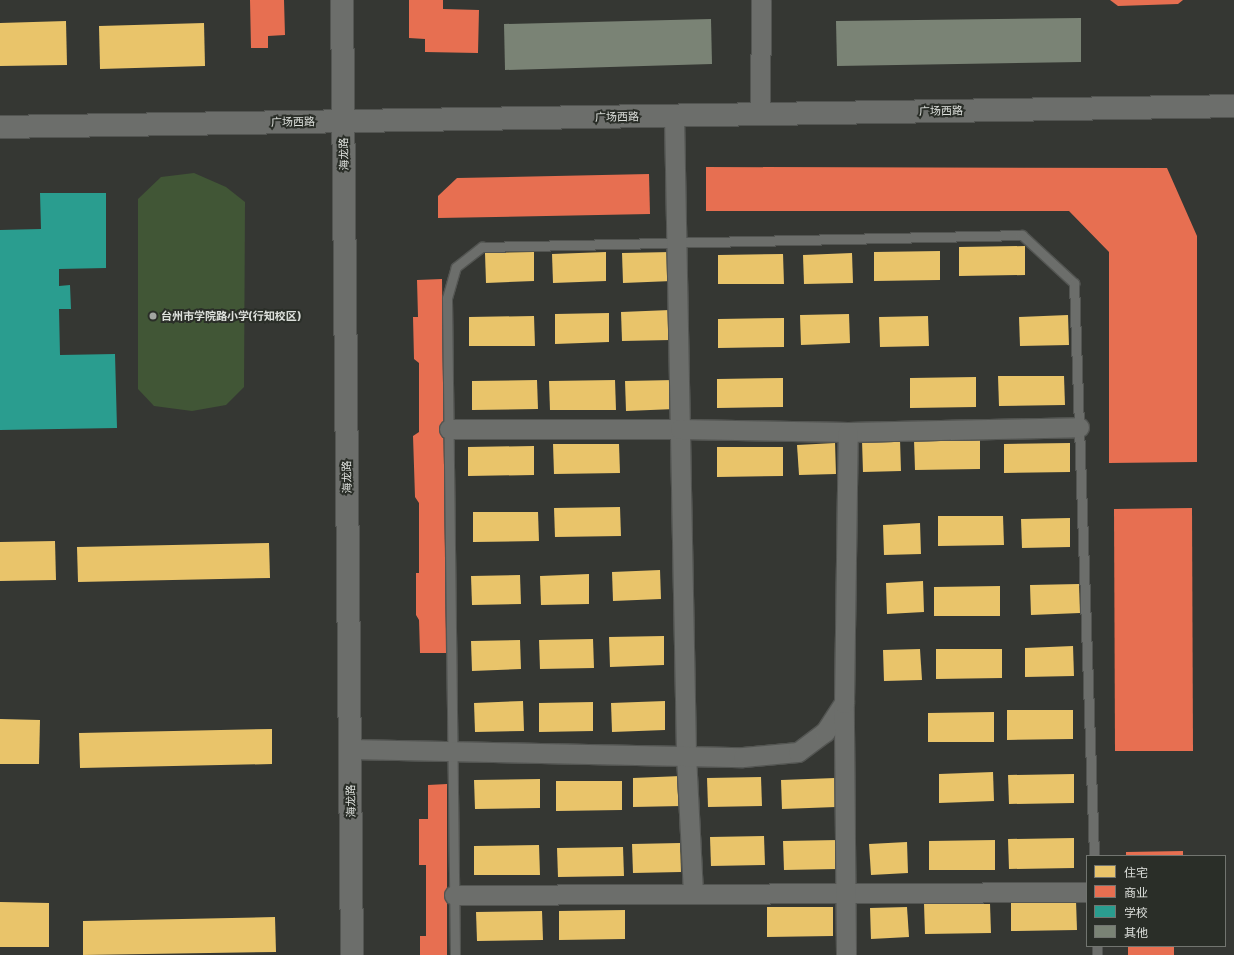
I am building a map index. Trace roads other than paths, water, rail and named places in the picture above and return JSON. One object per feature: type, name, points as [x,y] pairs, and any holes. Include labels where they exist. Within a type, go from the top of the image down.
[{"type":"main road","name":"海龙路","points":[[342,0],[352,955]]},
{"type":"main road","name":"广场西路","points":[[0,127],[1234,106]]},
{"type":"street","points":[[760,114],[761,0]]},
{"type":"street","points":[[674,116],[686,755],[693,894]]},
{"type":"street","points":[[449,429],[680,429],[848,432],[1079,427]]},
{"type":"street","points":[[846,955],[844,703],[848,432]]},
{"type":"street","points":[[350,749],[743,757],[798,752],[825,732],[844,703]]},
{"type":"street","points":[[454,895],[1086,892]]},
{"type":"lane","points":[[455,955],[447,298],[456,267],[482,247],[1022,235],[1074,283],[1094,855]]},
{"type":"place","name":"台州市学院路小学(行知校区)","points":[[153,316]]}]
